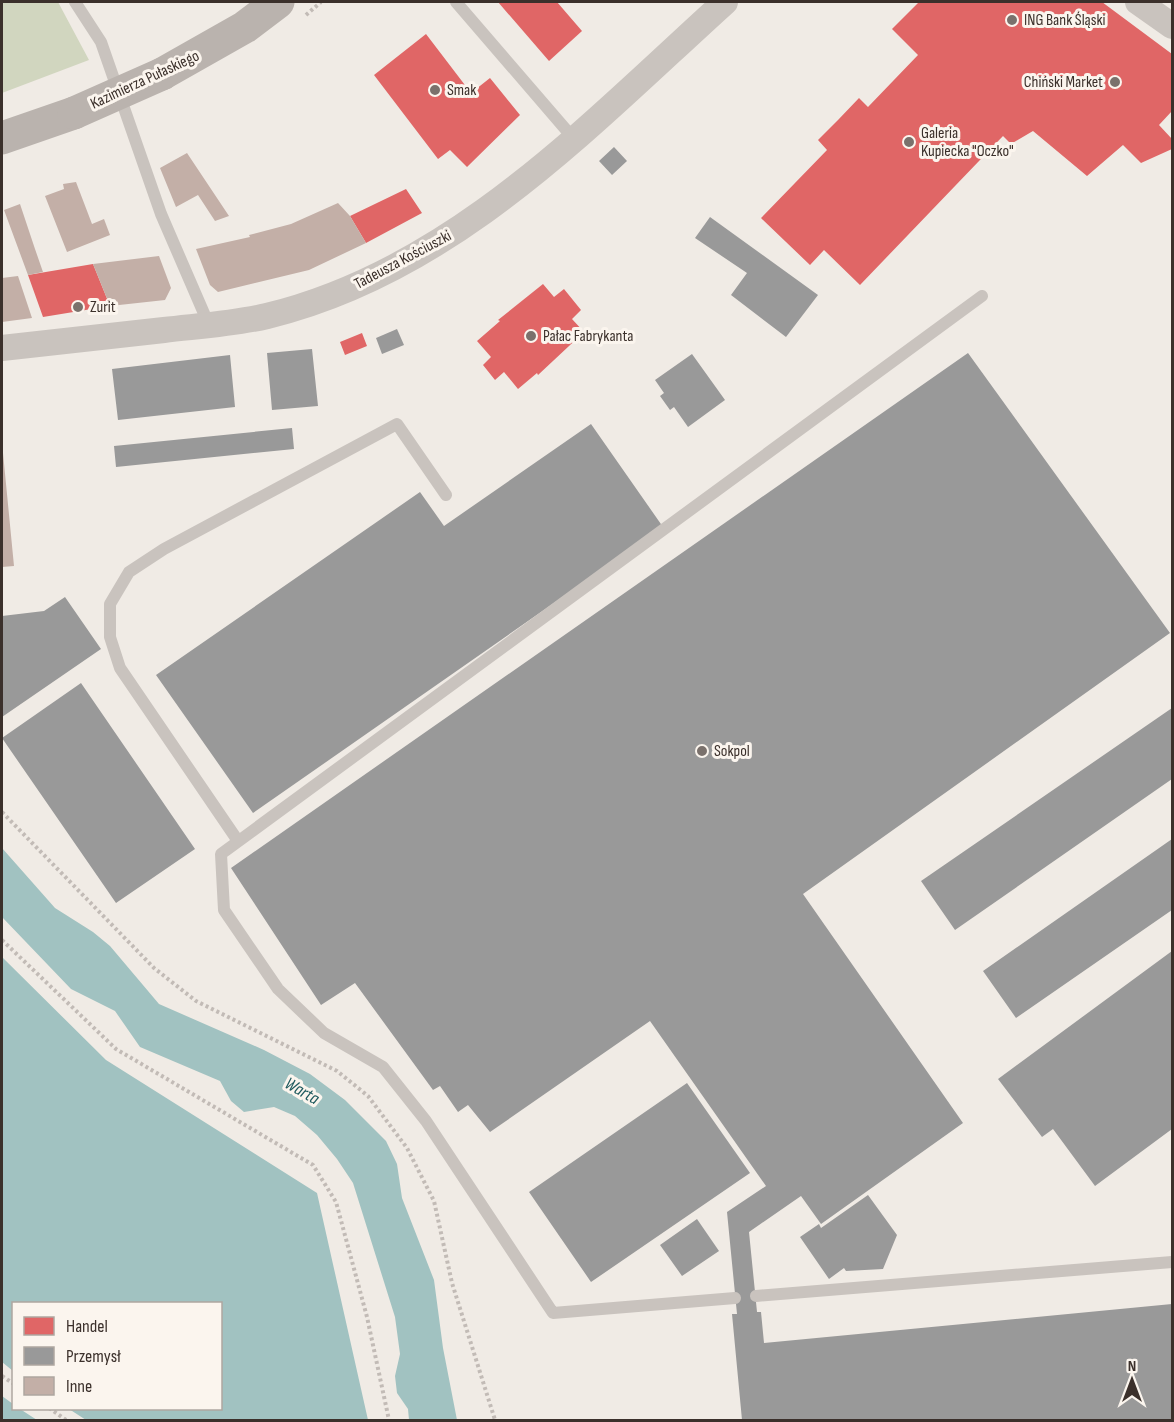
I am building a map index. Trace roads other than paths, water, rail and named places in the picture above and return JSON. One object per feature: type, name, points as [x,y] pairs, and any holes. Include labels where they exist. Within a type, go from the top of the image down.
[{"type":"main road","name":"Kazimierza Pułaskiego","points":[[2,138],[74,113],[162,74],[245,27],[278,2]]},
{"type":"street","name":"Tadeusza Kościuszki","points":[[2,348],[208,325],[266,316],[317,302],[363,284],[448,238],[484,213],[574,139],[725,2]]},
{"type":"street","points":[[1138,2],[1173,26]]},
{"type":"lane","points":[[75,2],[101,42],[161,214],[208,325]]},
{"type":"lane","points":[[456,2],[574,139]]},
{"type":"lane","points":[[735,1298],[553,1313],[426,1121],[383,1067],[324,1033],[278,989],[224,910],[221,854],[982,296]]},
{"type":"lane","points":[[238,841],[120,668],[110,637],[110,604],[129,572],[164,549],[396,424],[446,495]]},
{"type":"lane","points":[[756,1296],[1173,1262]]},
{"type":"water","name":"Warta","points":[[2,848],[55,908],[93,932],[110,946],[159,1004],[264,1050],[310,1074],[345,1100],[386,1141],[397,1164],[402,1198],[434,1280],[443,1348],[457,1420],[409,1420],[408,1409],[397,1393],[395,1376],[400,1354],[395,1317],[353,1183],[337,1159],[317,1135],[295,1116],[274,1107],[244,1112],[231,1101],[220,1081],[140,1047],[115,1011],[71,989],[2,917]]},
{"type":"water","points":[[2,957],[106,1060],[317,1193],[368,1420],[86,1420],[71,1410],[222,1410],[222,1302],[12,1302],[12,1370],[2,1362]]},
{"type":"water","points":[[2,1396],[12,1403],[12,1410],[22,1410],[37,1420],[2,1420]]},
{"type":"place","name":"ING Bank Śląski","points":[[1012,20]]},
{"type":"place","name":"Chiński Market","points":[[1115,82]]},
{"type":"place","name":"Smak","points":[[435,90]]},
{"type":"place","name":"Galeria Kupiecka \"Oczko\"","points":[[909,142]]},
{"type":"place","name":"Zurit","points":[[78,307]]},
{"type":"place","name":"Pałac Fabrykanta","points":[[531,336]]},
{"type":"place","name":"Sokpol","points":[[702,751]]}]
